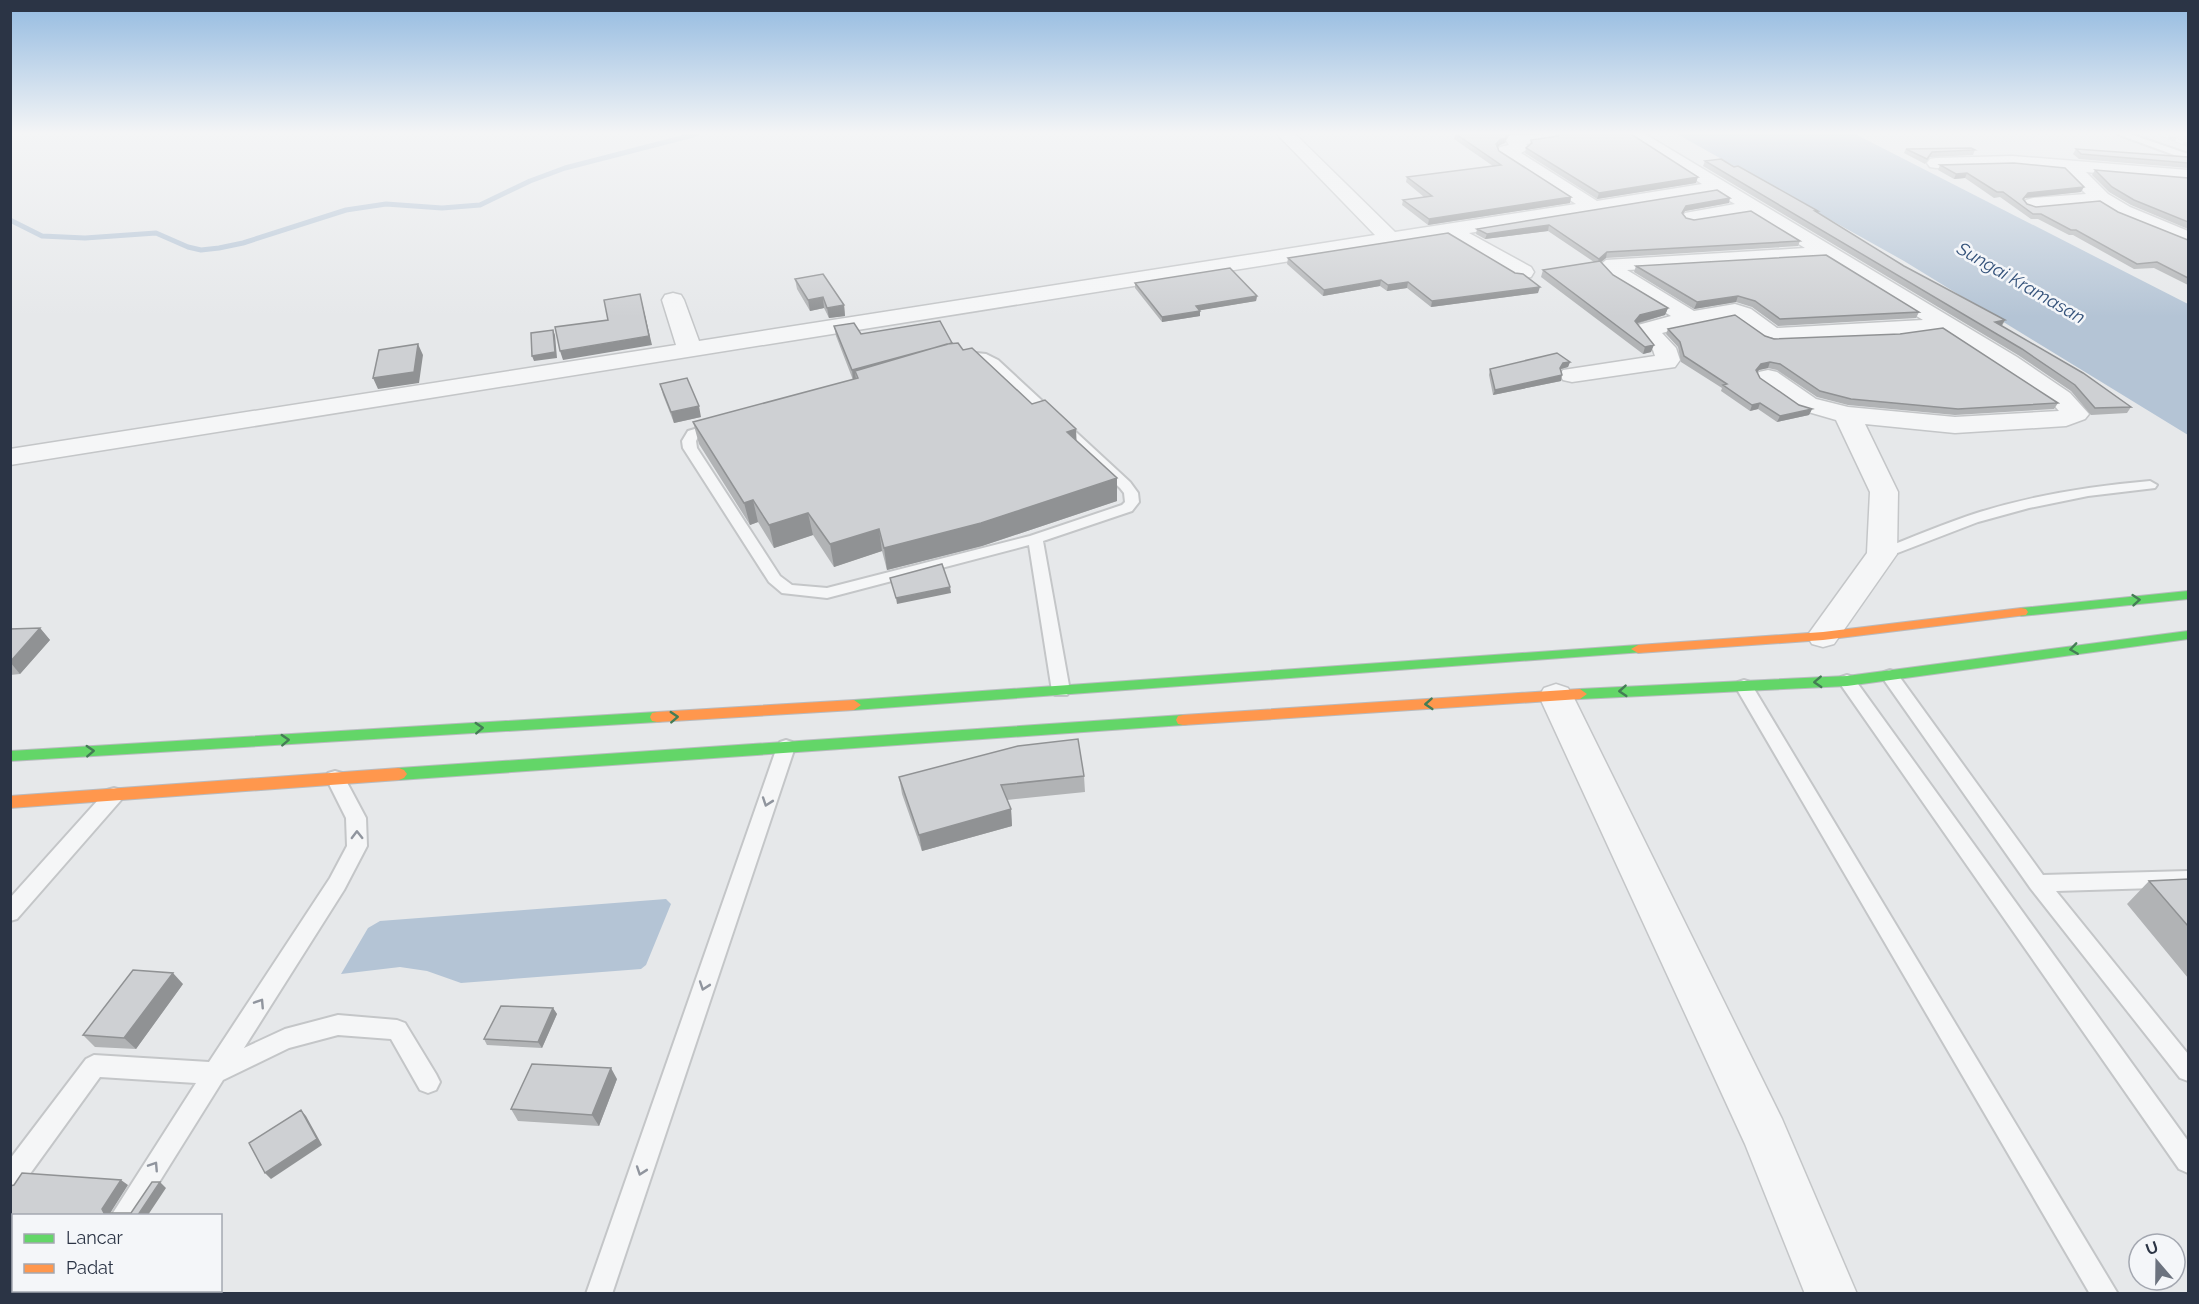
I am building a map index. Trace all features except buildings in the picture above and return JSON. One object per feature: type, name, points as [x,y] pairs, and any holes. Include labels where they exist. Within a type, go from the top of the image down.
[{"type":"highway","points":[[10,756],[779,711],[1823,636],[2083,604],[2188,595]]},
{"type":"highway","points":[[10,802],[1556,696],[1847,681],[2188,635]]},
{"type":"highway","points":[[40,768],[52,753]]},
{"type":"highway","points":[[10,802],[26,784]]},
{"type":"street","points":[[1346,195],[1390,239]]},
{"type":"street","points":[[1575,195],[1594,207]]},
{"type":"street","points":[[10,457],[690,350],[904,325],[1390,239],[1671,195]]},
{"type":"street","points":[[1734,195],[2044,386],[2076,414],[2066,418],[1955,425],[1847,415],[1807,404],[1768,377]]},
{"type":"street","points":[[2098,195],[2123,211],[2188,238]]},
{"type":"street","points":[[2033,204],[2101,198]]},
{"type":"street","points":[[1692,217],[1755,207]]},
{"type":"street","points":[[1451,230],[1469,243],[1482,247],[1523,272]]},
{"type":"street","points":[[1690,318],[1620,275],[1610,266],[1620,262],[1826,253]]},
{"type":"street","points":[[673,300],[690,350]]},
{"type":"street","points":[[1572,375],[1666,362],[1668,360],[1664,348],[1646,330],[1690,318],[1735,311],[1743,314],[1772,335],[1897,330],[1945,324]]},
{"type":"street","points":[[1823,636],[1882,554],[1884,492],[1847,415]]},
{"type":"street","points":[[1556,696],[1766,1135],[1831,1293]]},
{"type":"lane","points":[[966,356],[982,357],[994,363],[1058,420],[1131,493],[1132,502],[1127,508],[1035,539],[827,593],[788,590],[774,579],[690,448],[689,441],[693,434],[947,359],[966,356]]},
{"type":"lane","points":[[1882,554],[1983,516],[2021,505],[2105,488],[2150,485]]},
{"type":"lane","points":[[1035,539],[1061,691]]},
{"type":"lane","points":[[1890,676],[2038,883],[2188,1071]]},
{"type":"lane","points":[[1847,681],[2188,1161]]},
{"type":"lane","points":[[1744,686],[2105,1293]]},
{"type":"lane","points":[[599,1293],[786,747]]},
{"type":"lane","points":[[124,1214],[337,884],[357,846],[357,818],[334,778]]},
{"type":"lane","points":[[10,913],[19,892],[114,795]]},
{"type":"lane","points":[[2038,883],[2188,879]]},
{"type":"lane","points":[[10,1180],[94,1066],[215,1073],[285,1039],[338,1026],[397,1030],[428,1082]]},
{"type":"water","name":"Sungai Kramasan","points":[[1786,195],[1974,195],[2188,304],[2188,435],[1904,261]]},
{"type":"water","points":[[666,899],[671,904],[646,965],[641,969],[461,983],[427,971],[400,967],[341,974],[368,928],[380,921]]},
{"type":"waterway","points":[[10,220],[42,236],[85,238],[156,233],[201,250],[243,243],[346,210],[386,204],[442,208],[480,205],[501,195]]},
{"type":"traffic: fast","points":[[2021,612],[2188,595]]},
{"type":"traffic: fast","points":[[1580,694],[1847,681],[2188,635]]},
{"type":"traffic: fast","points":[[854,705],[1638,649]]},
{"type":"traffic: fast","points":[[10,756],[657,717]]},
{"type":"traffic: fast","points":[[399,774],[1183,720]]},
{"type":"traffic: slow","points":[[1638,649],[1823,636],[2021,612]]},
{"type":"traffic: slow","points":[[1183,720],[1580,694]]},
{"type":"traffic: slow","points":[[657,717],[854,705]]},
{"type":"traffic: slow","points":[[10,802],[399,774]]}]
